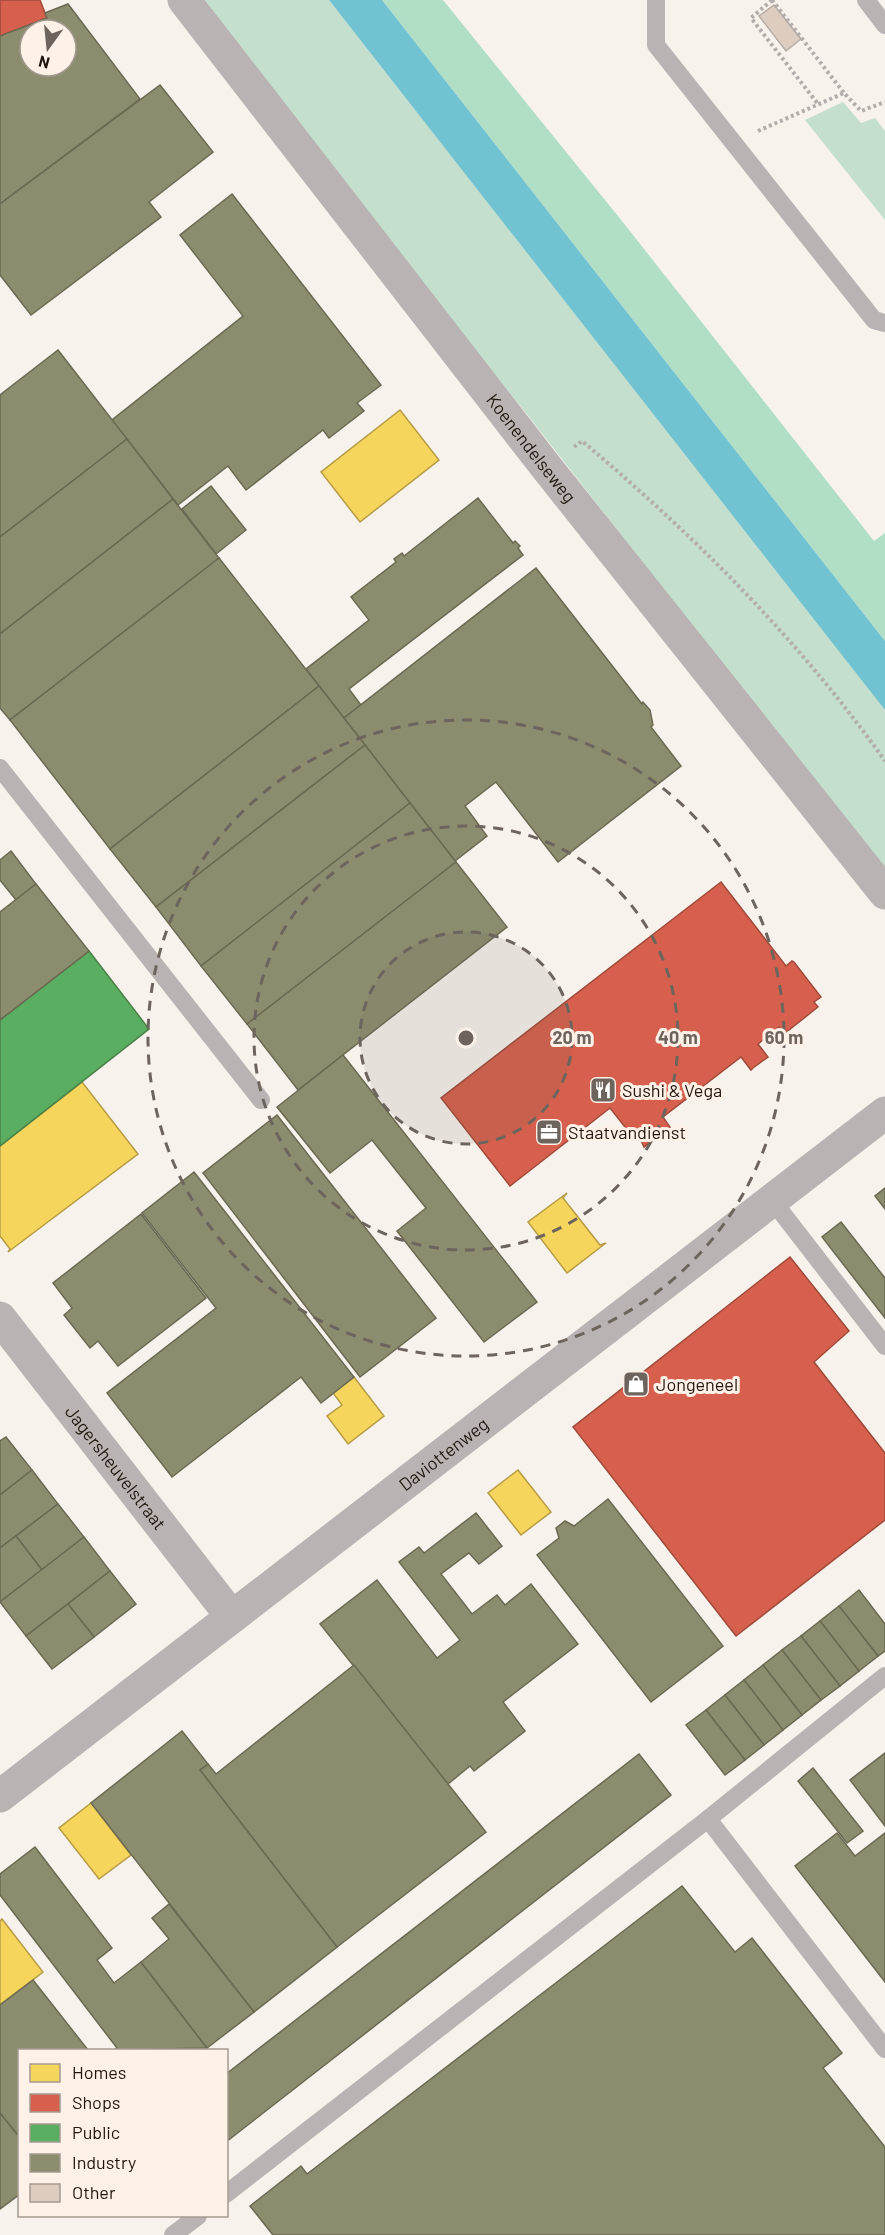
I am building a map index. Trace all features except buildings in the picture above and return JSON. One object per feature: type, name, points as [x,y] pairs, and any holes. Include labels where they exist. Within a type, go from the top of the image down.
[{"type":"street","name":"Koenendelseweg","points":[[184,0],[547,468],[885,893]]},
{"type":"street","name":"Daviottenweg","points":[[0,1796],[885,1113]]},
{"type":"street","name":"Jagersheuvelstraat","points":[[0,1318],[232,1617]]},
{"type":"lane","points":[[656,0],[656,45],[874,320],[885,323]]},
{"type":"lane","points":[[866,0],[885,25]]},
{"type":"lane","points":[[0,768],[261,1100]]},
{"type":"lane","points":[[772,1200],[885,1346]]},
{"type":"lane","points":[[228,2192],[708,1819],[885,1676]]},
{"type":"lane","points":[[708,1819],[885,2049]]},
{"type":"lane","points":[[173,2235],[197,2217]]},
{"type":"path","points":[[818,104],[751,18],[772,0],[844,93],[861,111],[885,102]]},
{"type":"path","points":[[733,142],[844,93]]},
{"type":"path","points":[[547,468],[582,441],[597,454],[681,531],[776,626],[815,670],[885,761]]},
{"type":"green space","points":[[205,0],[329,0],[868,687],[885,710],[885,873],[526,413],[371,222]]},
{"type":"green space","points":[[382,0],[443,0],[622,221],[874,541],[885,533],[885,641]]},
{"type":"green space","points":[[843,102],[861,123],[875,118],[885,131],[885,220],[805,120]]},
{"type":"water","points":[[329,0],[382,0],[885,641],[885,710]]},
{"type":"place","name":"Sushi & Vega","points":[[603,1090]]},
{"type":"place","name":"Staatvandienst","points":[[549,1132]]},
{"type":"place","name":"Jongeneel","points":[[636,1384]]}]
